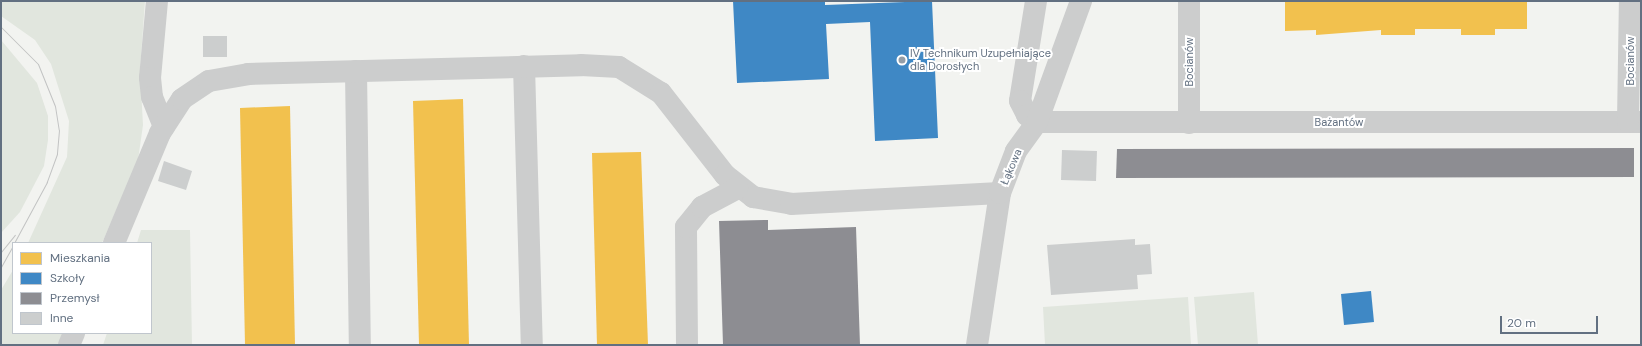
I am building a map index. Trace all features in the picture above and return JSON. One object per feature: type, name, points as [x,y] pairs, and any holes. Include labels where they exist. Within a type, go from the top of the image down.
[{"type":"street","points":[[157,1],[150,78],[152,97],[164,127]]},
{"type":"street","points":[[1036,1],[1020,102],[1027,116],[1037,122]]},
{"type":"street","name":"Łąkowa","points":[[977,345],[1000,193],[1016,152],[1037,122],[1081,1]]},
{"type":"street","name":"Bocianów","points":[[1188,1],[1189,123]]},
{"type":"street","name":"Bocianów","points":[[1630,1],[1635,122]]},
{"type":"street","points":[[114,242],[164,127],[174,109],[194,88],[228,75],[602,65],[634,74],[661,93],[738,188],[770,202],[791,204],[1000,193]]},
{"type":"street","points":[[524,66],[532,345]]},
{"type":"street","points":[[356,71],[360,345]]},
{"type":"street","name":"Bażantów","points":[[1037,122],[1635,122]]},
{"type":"street","points":[[687,345],[686,227],[702,207],[738,188]]},
{"type":"street","points":[[69,345],[74,334]]},
{"type":"shaded area","points":[[1,1],[145,1],[140,70],[143,125],[138,160],[102,242],[28,242],[67,157],[69,121],[51,64],[35,40],[1,16]]},
{"type":"shaded area","points":[[1,40],[37,83],[48,116],[48,140],[44,166],[20,212],[1,233]]},
{"type":"shaded area","points":[[141,230],[190,230],[192,345],[103,345],[107,334],[152,334],[152,242],[137,242]]},
{"type":"shaded area","points":[[12,272],[12,334],[63,334],[58,345],[1,345],[1,290]]},
{"type":"shaded area","points":[[1254,292],[1258,345],[1198,345],[1194,297]]},
{"type":"shaded area","points":[[1188,297],[1191,345],[1045,345],[1043,307]]},
{"type":"building: Mieszkania","points":[[1285,1],[1527,1],[1527,29],[1495,29],[1495,35],[1461,35],[1461,29],[1415,29],[1415,35],[1381,35],[1381,30],[1316,35],[1316,30],[1285,31]]},
{"type":"building: Mieszkania","points":[[463,99],[469,345],[419,345],[413,101]]},
{"type":"building: Mieszkania","points":[[290,106],[295,345],[245,345],[240,108]]},
{"type":"building: Mieszkania","points":[[641,152],[648,345],[597,345],[592,153]]},
{"type":"building: Szkoły","points":[[733,1],[825,1],[825,5],[932,1],[938,138],[875,141],[870,22],[826,24],[829,79],[737,83]]},
{"type":"building: Szkoły","points":[[1371,291],[1374,322],[1344,325],[1341,294]]},
{"type":"building: Przemysł","points":[[1634,148],[1634,177],[1116,178],[1117,149]]},
{"type":"building: Przemysł","points":[[768,220],[768,230],[856,227],[860,345],[723,345],[719,221]]},
{"type":"building: Inne","points":[[203,36],[227,36],[227,57],[203,57]]},
{"type":"building: Inne","points":[[1062,150],[1097,151],[1096,181],[1061,180]]},
{"type":"building: Inne","points":[[164,161],[192,171],[186,190],[158,181]]},
{"type":"building: Inne","points":[[1135,239],[1135,245],[1150,244],[1152,274],[1137,275],[1138,289],[1051,295],[1047,245]]},
{"type":"tram line","points":[[1,27],[38,64],[55,106],[59,130],[57,154],[47,182],[15,242]]},
{"type":"tram line","points":[[1,252],[15,235]]},
{"type":"tram line","points":[[1,267],[12,247]]},
{"type":"place","name":"IV Technikum Uzupełniające dla Dorosłych","points":[[902,60]]}]
